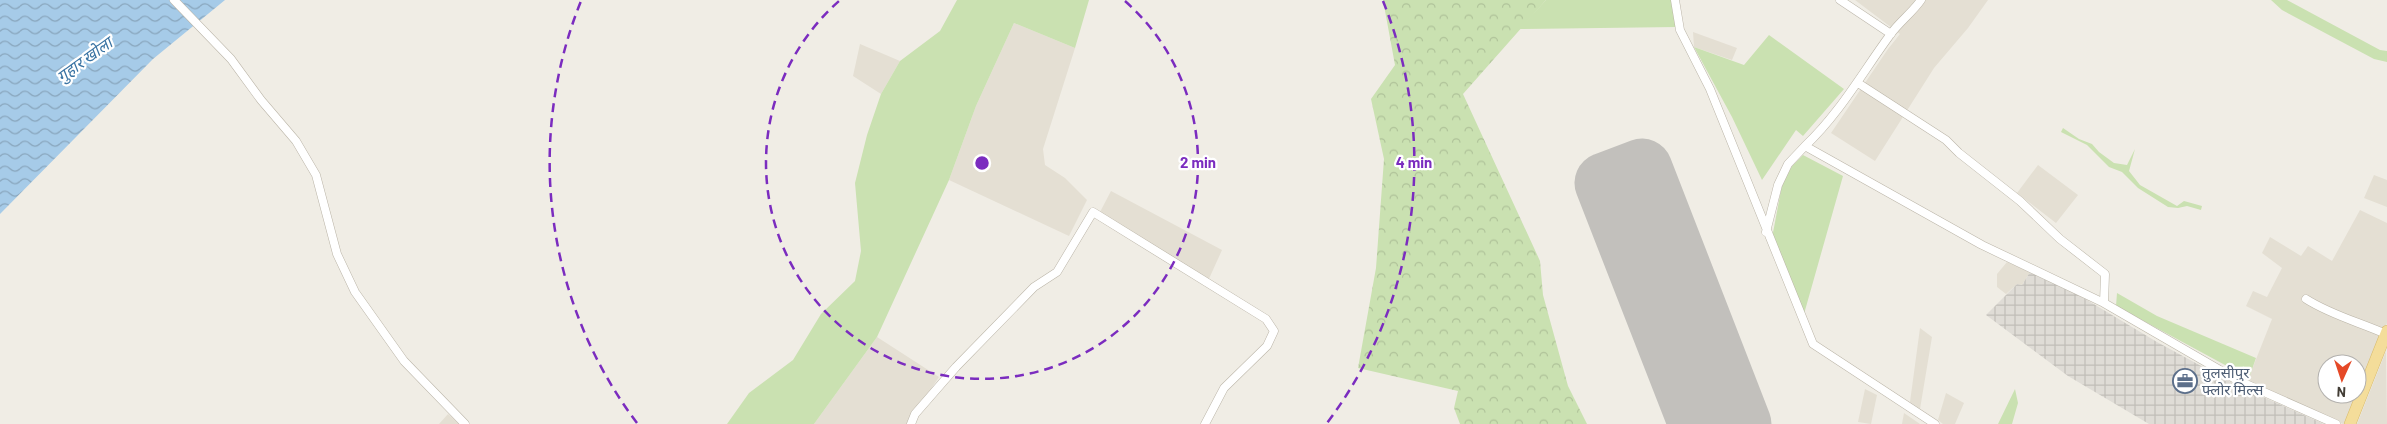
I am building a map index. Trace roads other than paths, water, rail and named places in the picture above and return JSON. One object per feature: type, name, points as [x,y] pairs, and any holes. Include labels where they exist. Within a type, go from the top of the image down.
[{"type":"main road","points":[[2350,424],[2386,333]]},
{"type":"street","points":[[174,0],[231,59],[261,100],[296,141],[316,175],[337,254],[355,292],[404,361],[465,424]]},
{"type":"street","points":[[1675,0],[1680,30],[1710,89],[1766,232],[1813,344],[1935,424]]},
{"type":"street","points":[[1840,0],[1891,34]]},
{"type":"street","points":[[1766,232],[1778,185],[1788,164],[1821,131],[1858,83],[1891,34],[1921,0]]},
{"type":"street","points":[[1858,83],[1946,140],[1959,153],[2020,201],[2060,239],[2104,274],[2104,303]]},
{"type":"street","points":[[1805,146],[1982,245],[2104,303],[2237,380],[2336,424]]},
{"type":"street","points":[[912,424],[915,414],[956,367],[1034,286],[1057,272],[1093,212],[1266,319],[1272,326],[1274,331],[1267,346],[1224,388],[1205,424]]},
{"type":"street","points":[[2306,299],[2323,310],[2386,333]]},
{"type":"water","name":"गुहार खोला","points":[[0,0],[225,0],[153,59],[0,214]]},
{"type":"place","name":"तुलसीपुर फ्लोर मिल्स","points":[[2185,381]]}]
